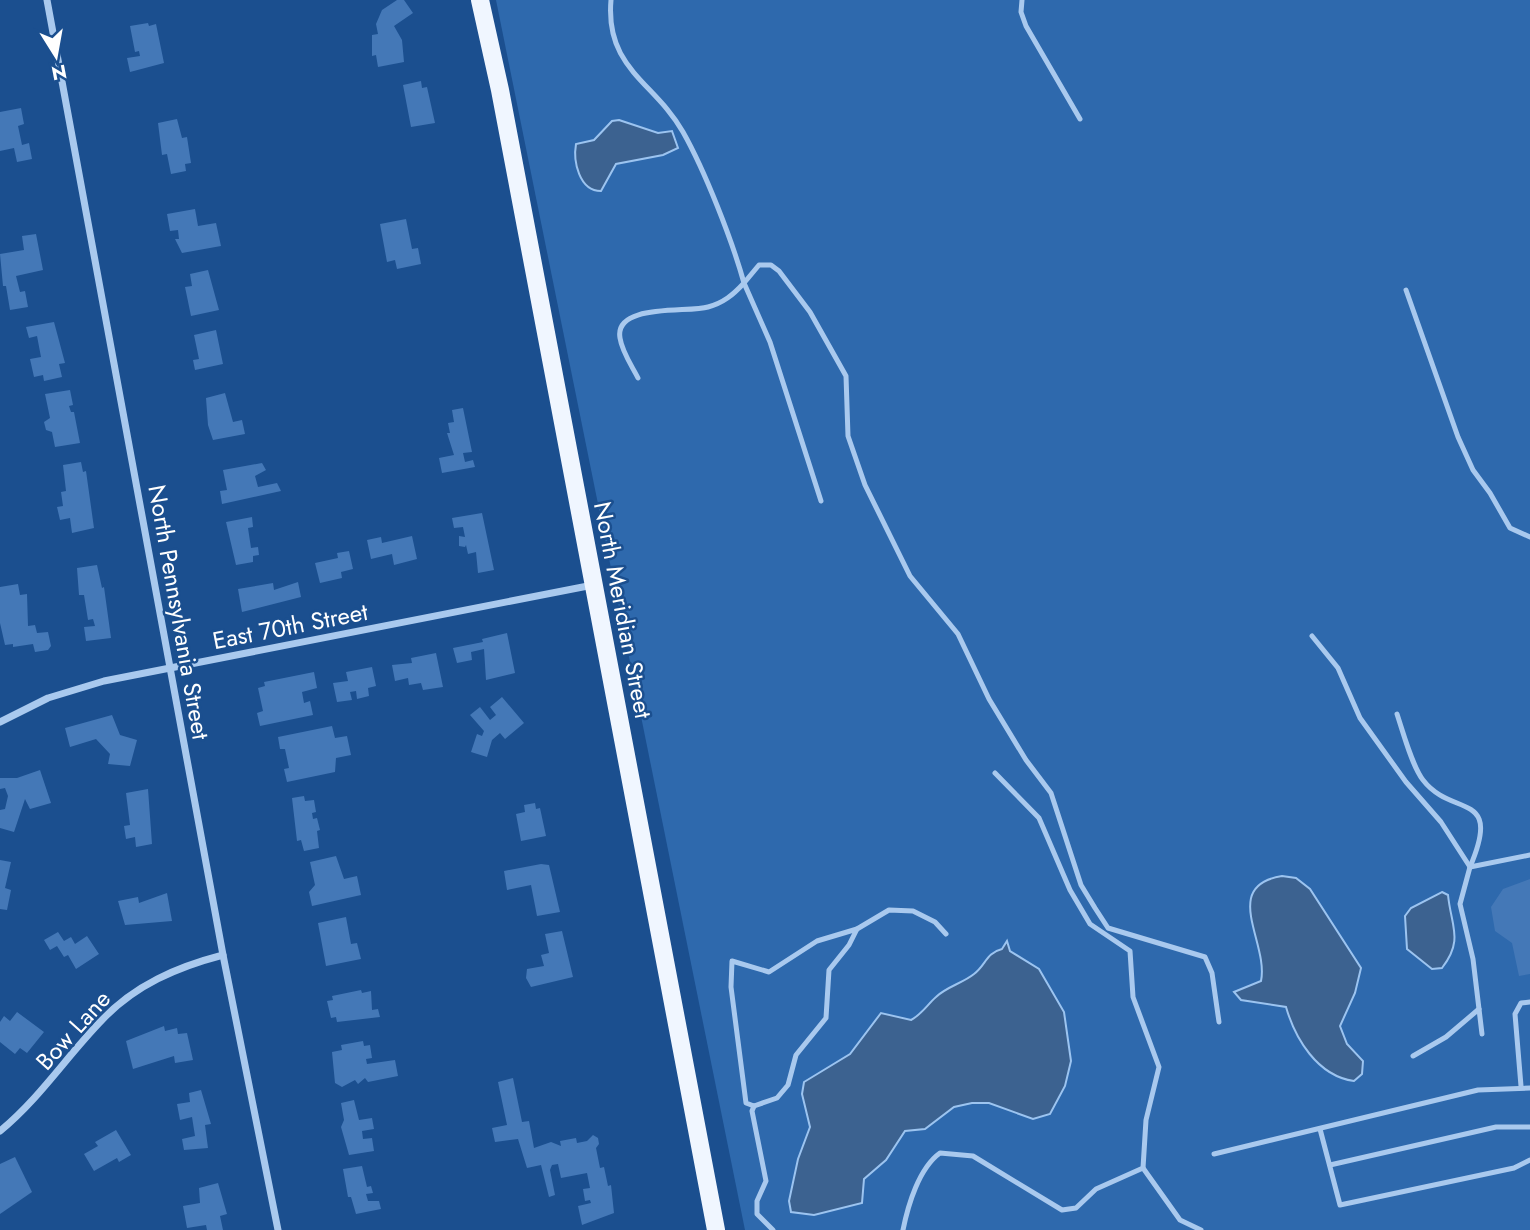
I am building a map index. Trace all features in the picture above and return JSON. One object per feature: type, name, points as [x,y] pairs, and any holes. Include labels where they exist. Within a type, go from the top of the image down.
[{"type":"main road","name":"North Meridian Street","points":[[480,0],[500,90],[716,1230]]},
{"type":"street","name":"North Pennsylvania Street","points":[[47,0],[223,955],[278,1230]]},
{"type":"street","name":"East 70th Street","points":[[0,722],[79,687],[593,585]]},
{"type":"street","name":"Bow Lane","points":[[0,1131],[35,1100],[90,1032],[125,999],[166,973],[223,955]]},
{"type":"lane","points":[[611,0],[613,37],[620,56],[653,97],[673,114],[686,137],[770,342],[821,501]]},
{"type":"lane","points":[[1022,0],[1021,12],[1026,26],[1080,119]]},
{"type":"lane","points":[[638,378],[620,339],[620,329],[625,322],[646,312],[706,308],[733,296],[759,265],[771,265],[779,271],[810,312],[846,376],[848,436],[864,485],[895,549],[910,576],[958,634],[989,699],[1051,793],[1081,885],[1108,928],[1205,957],[1212,973],[1219,1022]]},
{"type":"lane","points":[[1406,290],[1458,437],[1473,470],[1510,528],[1530,537]]},
{"type":"lane","points":[[1312,636],[1338,668],[1360,718],[1406,782],[1441,822],[1470,867]]},
{"type":"lane","points":[[1397,714],[1422,779],[1444,799],[1461,802],[1475,811],[1481,829],[1479,845],[1460,904],[1473,959],[1482,1034]]},
{"type":"lane","points":[[995,773],[1039,818],[1070,890],[1090,924],[1130,951],[1133,997],[1159,1067],[1146,1120],[1143,1168],[1180,1220],[1201,1230]]},
{"type":"lane","points":[[1470,867],[1530,855]]},
{"type":"lane","points":[[857,929],[849,945],[829,970],[826,1018],[796,1055],[789,1085],[777,1098],[754,1106],[746,1103],[731,986],[732,961],[769,972],[817,941],[857,929],[889,910],[913,911],[935,922],[946,934]]},
{"type":"lane","points":[[1521,1086],[1515,1014],[1521,1003],[1530,1002]]},
{"type":"lane","points":[[1413,1056],[1446,1037],[1479,1009]]},
{"type":"lane","points":[[1214,1154],[1478,1090],[1521,1086],[1530,1088]]},
{"type":"lane","points":[[754,1106],[752,1111],[766,1181],[757,1201],[757,1214],[773,1230]]},
{"type":"lane","points":[[1330,1165],[1496,1127],[1530,1127]]},
{"type":"lane","points":[[1320,1129],[1340,1205],[1514,1168],[1530,1160]]},
{"type":"lane","points":[[903,1230],[921,1178],[930,1160],[940,1153],[973,1156],[1062,1210],[1076,1208],[1096,1189],[1143,1168]]},
{"type":"shaded area","points":[[496,0],[1530,0],[1530,1230],[745,1230]]},
{"type":"shaded area","points":[[619,120],[658,133],[672,131],[678,148],[663,155],[616,164],[601,191],[593,190],[579,174],[576,144],[594,140],[612,121]]},
{"type":"shaded area","points":[[1282,876],[1296,878],[1310,889],[1361,968],[1355,993],[1340,1026],[1347,1044],[1363,1061],[1362,1074],[1354,1081],[1341,1078],[1319,1064],[1295,1031],[1286,1007],[1241,1000],[1234,992],[1261,981],[1262,966],[1250,904],[1254,891],[1264,882]]},
{"type":"shaded area","points":[[1442,892],[1448,895],[1454,933],[1453,949],[1442,968],[1432,969],[1407,949],[1405,916],[1411,908]]},
{"type":"shaded area","points":[[1007,941],[1010,951],[1039,969],[1064,1012],[1071,1061],[1065,1086],[1050,1114],[1033,1119],[989,1103],[954,1107],[925,1129],[905,1131],[886,1160],[864,1179],[862,1203],[814,1215],[791,1212],[789,1201],[798,1159],[810,1127],[802,1094],[804,1082],[850,1054],[881,1013],[911,1020],[940,994],[978,971],[989,956],[1002,949]]},
{"type":"building","points":[[397,0],[404,0],[413,13],[394,26],[402,40],[404,62],[378,67],[376,55],[372,56],[372,35],[378,34],[376,24],[382,10]]},
{"type":"building","points":[[148,23],[149,26],[156,24],[164,63],[130,72],[127,58],[140,56],[139,51],[135,52],[130,26]]},
{"type":"building","points":[[421,81],[422,88],[427,87],[435,123],[411,127],[403,85]]},
{"type":"building","points":[[21,108],[24,124],[18,126],[22,145],[29,143],[32,159],[17,162],[14,148],[0,151],[0,112]]},
{"type":"building","points":[[177,119],[182,138],[187,137],[191,163],[185,164],[186,171],[171,174],[167,154],[162,155],[158,123]]},
{"type":"building","points":[[195,209],[198,226],[216,223],[221,246],[182,253],[175,239],[179,239],[178,230],[170,231],[167,214]]},
{"type":"building","points":[[406,219],[412,249],[418,248],[421,264],[397,269],[395,260],[387,262],[380,224]]},
{"type":"building","points":[[36,234],[43,270],[16,276],[20,292],[25,291],[28,307],[10,310],[6,286],[3,286],[0,254],[24,250],[22,236]]},
{"type":"building","points":[[208,270],[219,310],[191,316],[185,287],[192,286],[190,274]]},
{"type":"building","points":[[54,322],[65,363],[59,364],[62,377],[44,381],[43,375],[34,377],[30,359],[41,357],[37,336],[29,338],[26,327]]},
{"type":"building","points":[[216,330],[223,364],[195,370],[193,360],[199,359],[194,335]]},
{"type":"building","points":[[70,390],[73,405],[69,406],[71,412],[74,412],[80,443],[55,447],[52,432],[46,430],[44,422],[50,418],[45,394]]},
{"type":"building","points":[[225,393],[233,422],[242,420],[245,434],[213,440],[208,425],[206,398]]},
{"type":"building","points":[[463,408],[472,452],[463,453],[465,462],[473,460],[475,467],[442,473],[439,458],[454,455],[447,433],[450,433],[448,423],[454,422],[452,410]]},
{"type":"building","points":[[81,462],[83,472],[86,471],[94,528],[72,533],[70,518],[60,520],[57,507],[63,506],[61,492],[66,491],[63,465]]},
{"type":"building","points":[[262,463],[266,470],[255,476],[258,487],[277,483],[281,491],[222,504],[220,491],[227,490],[223,470]]},
{"type":"building","points":[[482,513],[494,570],[478,573],[476,552],[468,554],[466,545],[459,546],[459,536],[465,537],[463,527],[454,528],[452,518]]},
{"type":"building","points":[[252,517],[253,527],[248,528],[251,548],[258,547],[259,555],[253,556],[253,562],[236,565],[226,522]]},
{"type":"building","points":[[412,536],[417,559],[394,565],[392,554],[371,559],[367,540],[381,537],[382,543]]},
{"type":"building","points":[[349,551],[353,569],[341,572],[342,578],[320,583],[315,563],[338,558],[337,553]]},
{"type":"building","points":[[97,565],[102,588],[104,587],[111,638],[86,641],[84,627],[95,626],[93,619],[88,620],[84,595],[79,595],[77,568]]},
{"type":"building","points":[[298,582],[301,597],[242,612],[238,589],[273,583],[274,590]]},
{"type":"building","points":[[18,584],[20,595],[27,594],[28,626],[35,625],[37,633],[48,632],[51,646],[48,650],[35,652],[33,644],[13,647],[13,644],[5,645],[0,623],[0,587]]},
{"type":"building","points":[[507,633],[515,673],[486,680],[484,649],[471,652],[472,660],[457,663],[453,648],[483,642],[482,639]]},
{"type":"building","points":[[436,653],[443,687],[423,690],[421,683],[409,685],[408,678],[395,681],[392,665],[412,663],[411,658]]},
{"type":"building","points":[[372,667],[376,686],[368,688],[369,696],[357,699],[356,691],[350,692],[352,700],[337,702],[333,683],[348,681],[346,672]]},
{"type":"building","points":[[314,672],[317,688],[302,692],[304,703],[310,701],[313,715],[260,726],[257,713],[263,711],[258,688],[265,686],[264,682]]},
{"type":"building","points":[[502,697],[524,723],[505,739],[500,733],[492,740],[487,757],[471,752],[477,734],[482,736],[484,731],[470,715],[480,707],[490,720],[496,715],[490,707]]},
{"type":"building","points":[[112,715],[120,735],[137,740],[130,766],[108,764],[110,754],[96,739],[70,747],[65,728]]},
{"type":"building","points":[[332,726],[335,738],[347,736],[351,755],[336,758],[335,772],[287,782],[284,769],[289,768],[285,749],[280,749],[278,737]]},
{"type":"building","points":[[40,770],[51,803],[30,809],[25,799],[14,832],[0,828],[0,810],[5,809],[8,796],[5,788],[0,789],[0,778],[17,778]]},
{"type":"building","points":[[148,789],[152,844],[136,847],[135,837],[126,839],[124,826],[130,825],[126,793]]},
{"type":"building","points":[[304,796],[305,801],[314,800],[316,812],[312,813],[313,819],[317,818],[320,830],[317,831],[319,848],[304,851],[301,840],[297,841],[292,798]]},
{"type":"building","points":[[535,803],[536,809],[540,808],[546,836],[521,841],[516,814],[525,812],[524,805]]},
{"type":"building","points":[[336,856],[344,879],[357,876],[361,895],[312,906],[309,892],[315,885],[310,862]]},
{"type":"building","points":[[0,860],[11,862],[5,888],[11,890],[7,910],[0,909]]},
{"type":"building","points":[[549,865],[560,912],[537,916],[531,885],[507,890],[504,871]]},
{"type":"building","points":[[1530,879],[1530,974],[1519,976],[1512,943],[1495,931],[1491,907],[1503,889]]},
{"type":"building","points":[[167,893],[172,921],[125,925],[118,901],[138,897],[139,903]]},
{"type":"building","points":[[346,917],[351,944],[357,943],[361,959],[326,966],[318,923]]},
{"type":"building","points":[[562,931],[573,977],[531,987],[526,978],[527,969],[544,966],[541,955],[549,953],[545,934]]},
{"type":"building","points":[[58,932],[64,941],[71,937],[75,944],[87,936],[99,954],[76,969],[68,955],[64,957],[57,946],[50,950],[44,940]]},
{"type":"building","points":[[361,990],[362,993],[371,991],[372,1010],[378,1009],[380,1017],[337,1022],[336,1017],[331,1018],[327,1001],[333,1000],[332,996]]},
{"type":"building","points":[[17,1012],[44,1032],[27,1053],[20,1048],[15,1054],[0,1042],[0,1022],[4,1016],[10,1021]]},
{"type":"building","points":[[164,1026],[165,1031],[177,1028],[178,1034],[187,1033],[193,1060],[175,1063],[174,1056],[133,1069],[126,1041]]},
{"type":"building","points":[[363,1041],[364,1046],[370,1045],[372,1058],[366,1059],[367,1064],[395,1060],[398,1076],[368,1082],[365,1078],[358,1084],[355,1080],[342,1087],[335,1083],[332,1052],[342,1050],[341,1045]]},
{"type":"building","points":[[513,1078],[522,1122],[529,1121],[534,1148],[551,1142],[561,1146],[560,1141],[576,1138],[577,1143],[587,1141],[593,1135],[598,1138],[599,1144],[596,1148],[600,1168],[604,1167],[608,1186],[611,1185],[614,1213],[582,1225],[578,1206],[591,1203],[590,1200],[585,1201],[583,1189],[590,1188],[587,1173],[561,1178],[558,1164],[552,1165],[550,1170],[555,1195],[549,1197],[541,1165],[527,1168],[518,1139],[495,1142],[492,1128],[507,1125],[498,1082]]},
{"type":"building","points":[[201,1090],[211,1124],[205,1125],[208,1148],[184,1150],[182,1139],[195,1136],[192,1117],[180,1120],[177,1104],[190,1102],[189,1093]]},
{"type":"building","points":[[354,1100],[359,1120],[372,1118],[374,1129],[362,1131],[363,1139],[372,1138],[374,1151],[349,1155],[341,1127],[344,1120],[341,1103]]},
{"type":"building","points":[[116,1130],[131,1155],[119,1162],[117,1158],[94,1171],[84,1154],[98,1146],[95,1142]]},
{"type":"building","points":[[15,1157],[32,1192],[0,1214],[0,1164]]},
{"type":"building","points":[[362,1166],[367,1187],[371,1186],[373,1193],[366,1194],[368,1201],[379,1201],[381,1209],[356,1214],[351,1197],[348,1197],[343,1169]]},
{"type":"building","points":[[218,1183],[227,1214],[220,1216],[223,1230],[207,1230],[206,1225],[187,1228],[183,1206],[200,1203],[199,1188]]}]
